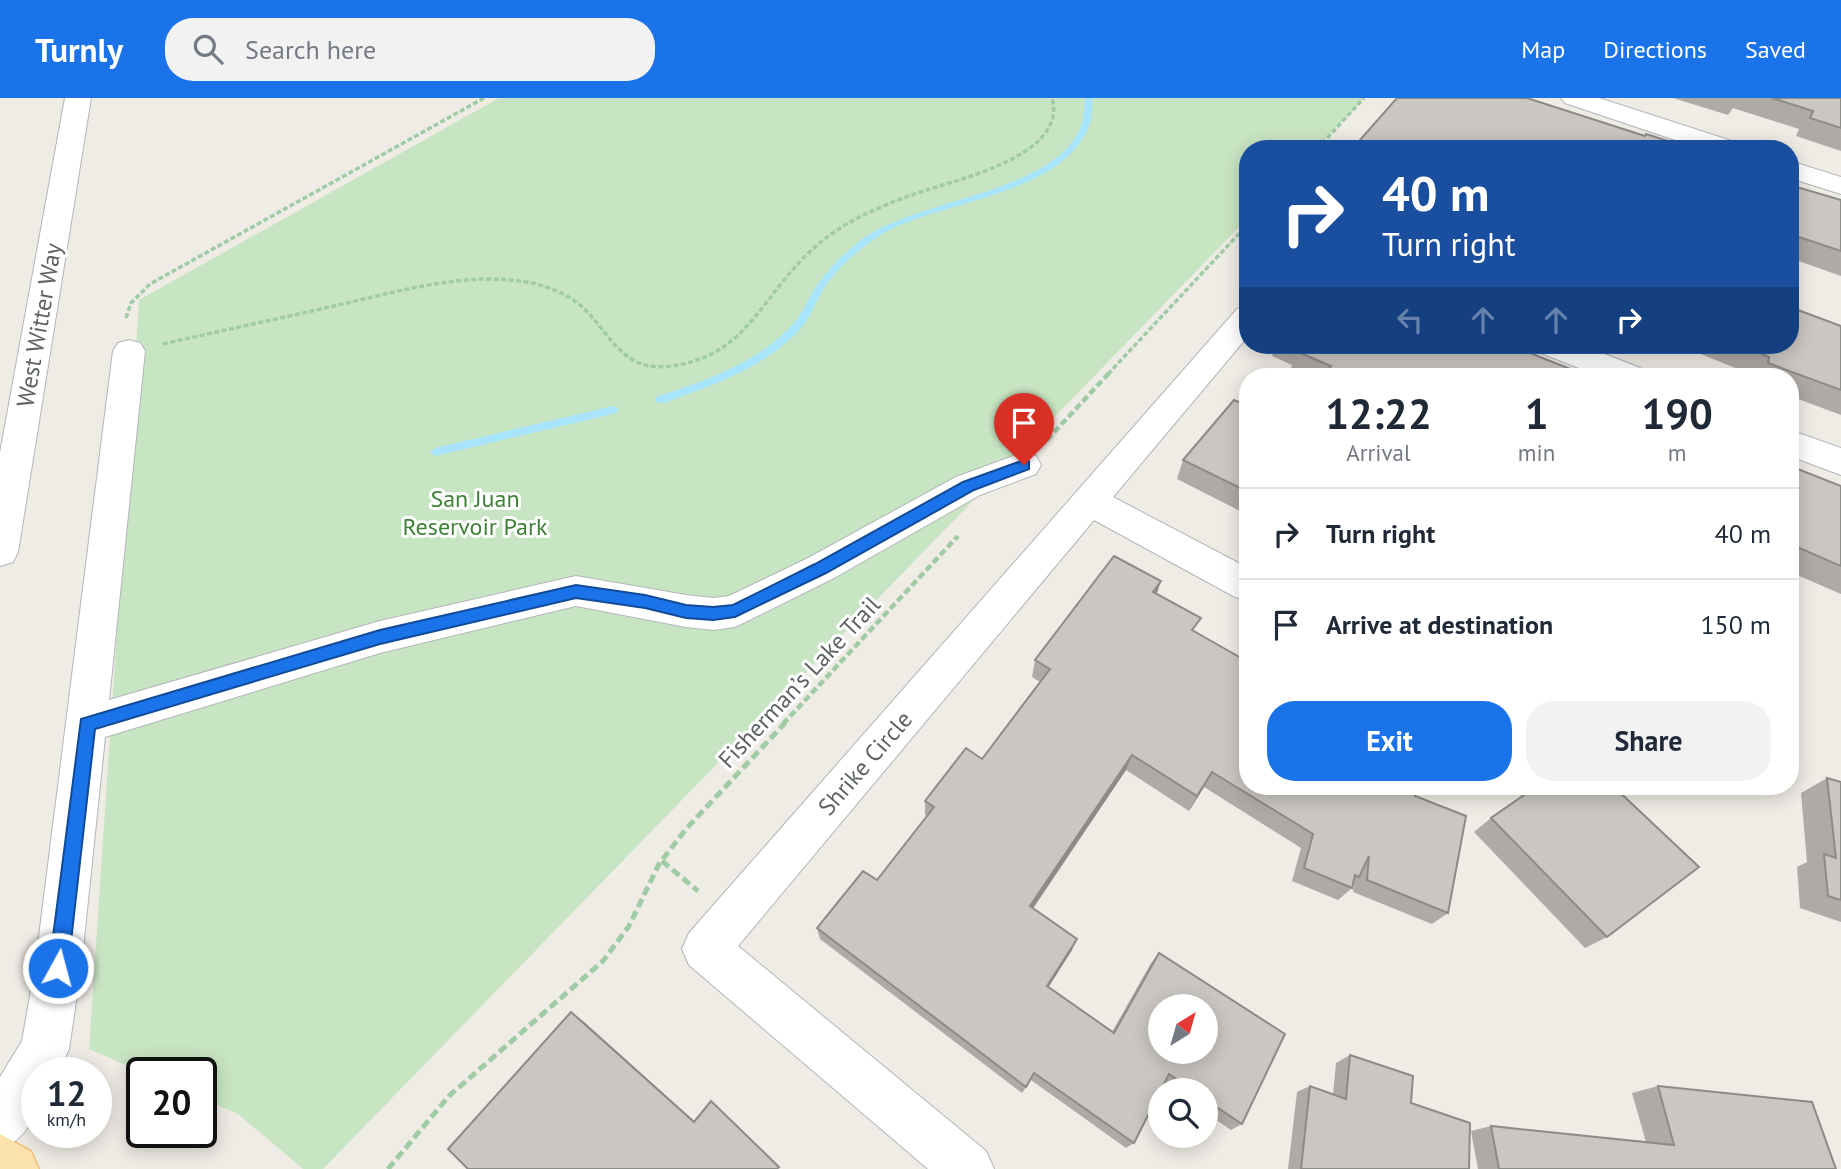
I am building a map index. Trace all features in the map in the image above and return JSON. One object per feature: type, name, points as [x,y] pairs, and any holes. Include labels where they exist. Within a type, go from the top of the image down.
[{"type":"main road","points":[[0,1160],[13,1169]]},
{"type":"street","name":"West Witter Way","points":[[0,552],[78,98]]},
{"type":"street","points":[[1574,98],[1702,140]]},
{"type":"street","points":[[1799,172],[1841,186]]},
{"type":"street","name":"Shrike Circle","points":[[968,1169],[705,949],[1239,326]]},
{"type":"street","points":[[0,1124],[45,1049],[58,968],[129,351]]},
{"type":"street","points":[[1574,354],[1609,368]]},
{"type":"street","points":[[1799,446],[1841,462]]},
{"type":"street","points":[[87,724],[380,637],[576,591],[686,611],[713,614],[735,611],[821,568],[968,486],[1024,465]]},
{"type":"street","points":[[1089,501],[1239,581]]},
{"type":"path","points":[[484,98],[150,284],[127,312],[125,332],[129,351],[432,285],[501,278],[560,291],[581,305],[620,354],[639,364],[668,366],[698,358],[728,342],[752,323],[796,266],[840,228],[868,212],[914,194],[986,172],[1017,157],[1039,139],[1050,124],[1056,108],[1052,98]]},
{"type":"path","points":[[1325,140],[1364,98]]},
{"type":"path","points":[[1024,465],[1239,234]]},
{"type":"path","name":"Fisherman’s Lake Trail","points":[[388,1169],[449,1096],[603,961],[629,926],[662,861],[686,829],[967,526]]},
{"type":"path","points":[[662,861],[679,874]]},
{"type":"green space","name":"San Juan Reservoir Park","points":[[499,98],[1364,98],[1324,140],[1239,140],[1239,227],[323,1169],[303,1169],[238,1114],[217,1105],[217,1057],[126,1057],[126,1065],[89,1049],[139,300]]},
{"type":"building","points":[[1397,98],[1527,98],[1665,140],[1360,140]]},
{"type":"building","points":[[1772,98],[1841,98],[1841,128],[1810,118],[1813,111]]},
{"type":"building","points":[[1799,188],[1841,200],[1841,251],[1799,237]]},
{"type":"building","points":[[1799,310],[1841,326],[1841,390],[1799,374],[1799,368],[1782,368],[1768,363],[1769,357],[1761,354],[1799,354]]},
{"type":"building","points":[[1303,354],[1533,354],[1568,368],[1329,368],[1331,366]]},
{"type":"building","points":[[1234,400],[1239,402],[1239,488],[1183,460]]},
{"type":"building","points":[[1799,470],[1841,486],[1841,566],[1799,548]]},
{"type":"building","points":[[1114,556],[1161,581],[1153,592],[1201,618],[1192,630],[1239,657],[1239,789],[1212,772],[1197,796],[1132,755],[1030,906],[1077,939],[1047,986],[1114,1033],[1159,953],[1285,1034],[1242,1124],[1218,1108],[1218,1078],[1175,1078],[1169,1074],[1167,1078],[1148,1078],[1148,1115],[1134,1143],[1034,1073],[1026,1087],[817,928],[863,871],[877,880],[934,807],[925,801],[966,748],[982,759],[1050,669],[1035,660]]},
{"type":"building","points":[[1827,778],[1841,782],[1841,900],[1828,896],[1824,854],[1836,858]]},
{"type":"building","points":[[1249,795],[1415,795],[1466,816],[1448,913],[1367,880],[1369,856],[1359,877],[1355,875],[1352,888],[1304,868],[1313,834]]},
{"type":"building","points":[[1524,795],[1623,795],[1699,867],[1607,937],[1491,818]]},
{"type":"building","points":[[571,1012],[694,1122],[711,1101],[779,1167],[468,1169],[448,1149]]},
{"type":"building","points":[[1350,1055],[1413,1076],[1411,1103],[1470,1123],[1469,1169],[1301,1169],[1310,1086],[1346,1099]]},
{"type":"building","points":[[1658,1086],[1812,1102],[1836,1169],[1499,1169],[1491,1126],[1674,1145]]},
{"type":"waterway","points":[[660,400],[734,371],[783,340],[804,317],[819,289],[839,264],[881,231],[1009,186],[1042,171],[1068,152],[1085,128],[1089,98]]},
{"type":"waterway","points":[[435,452],[613,410]]},
{"type":"route","points":[[58,968],[87,724],[380,637],[576,591],[686,611],[713,614],[735,611],[864,545],[968,486],[1024,465]]}]
